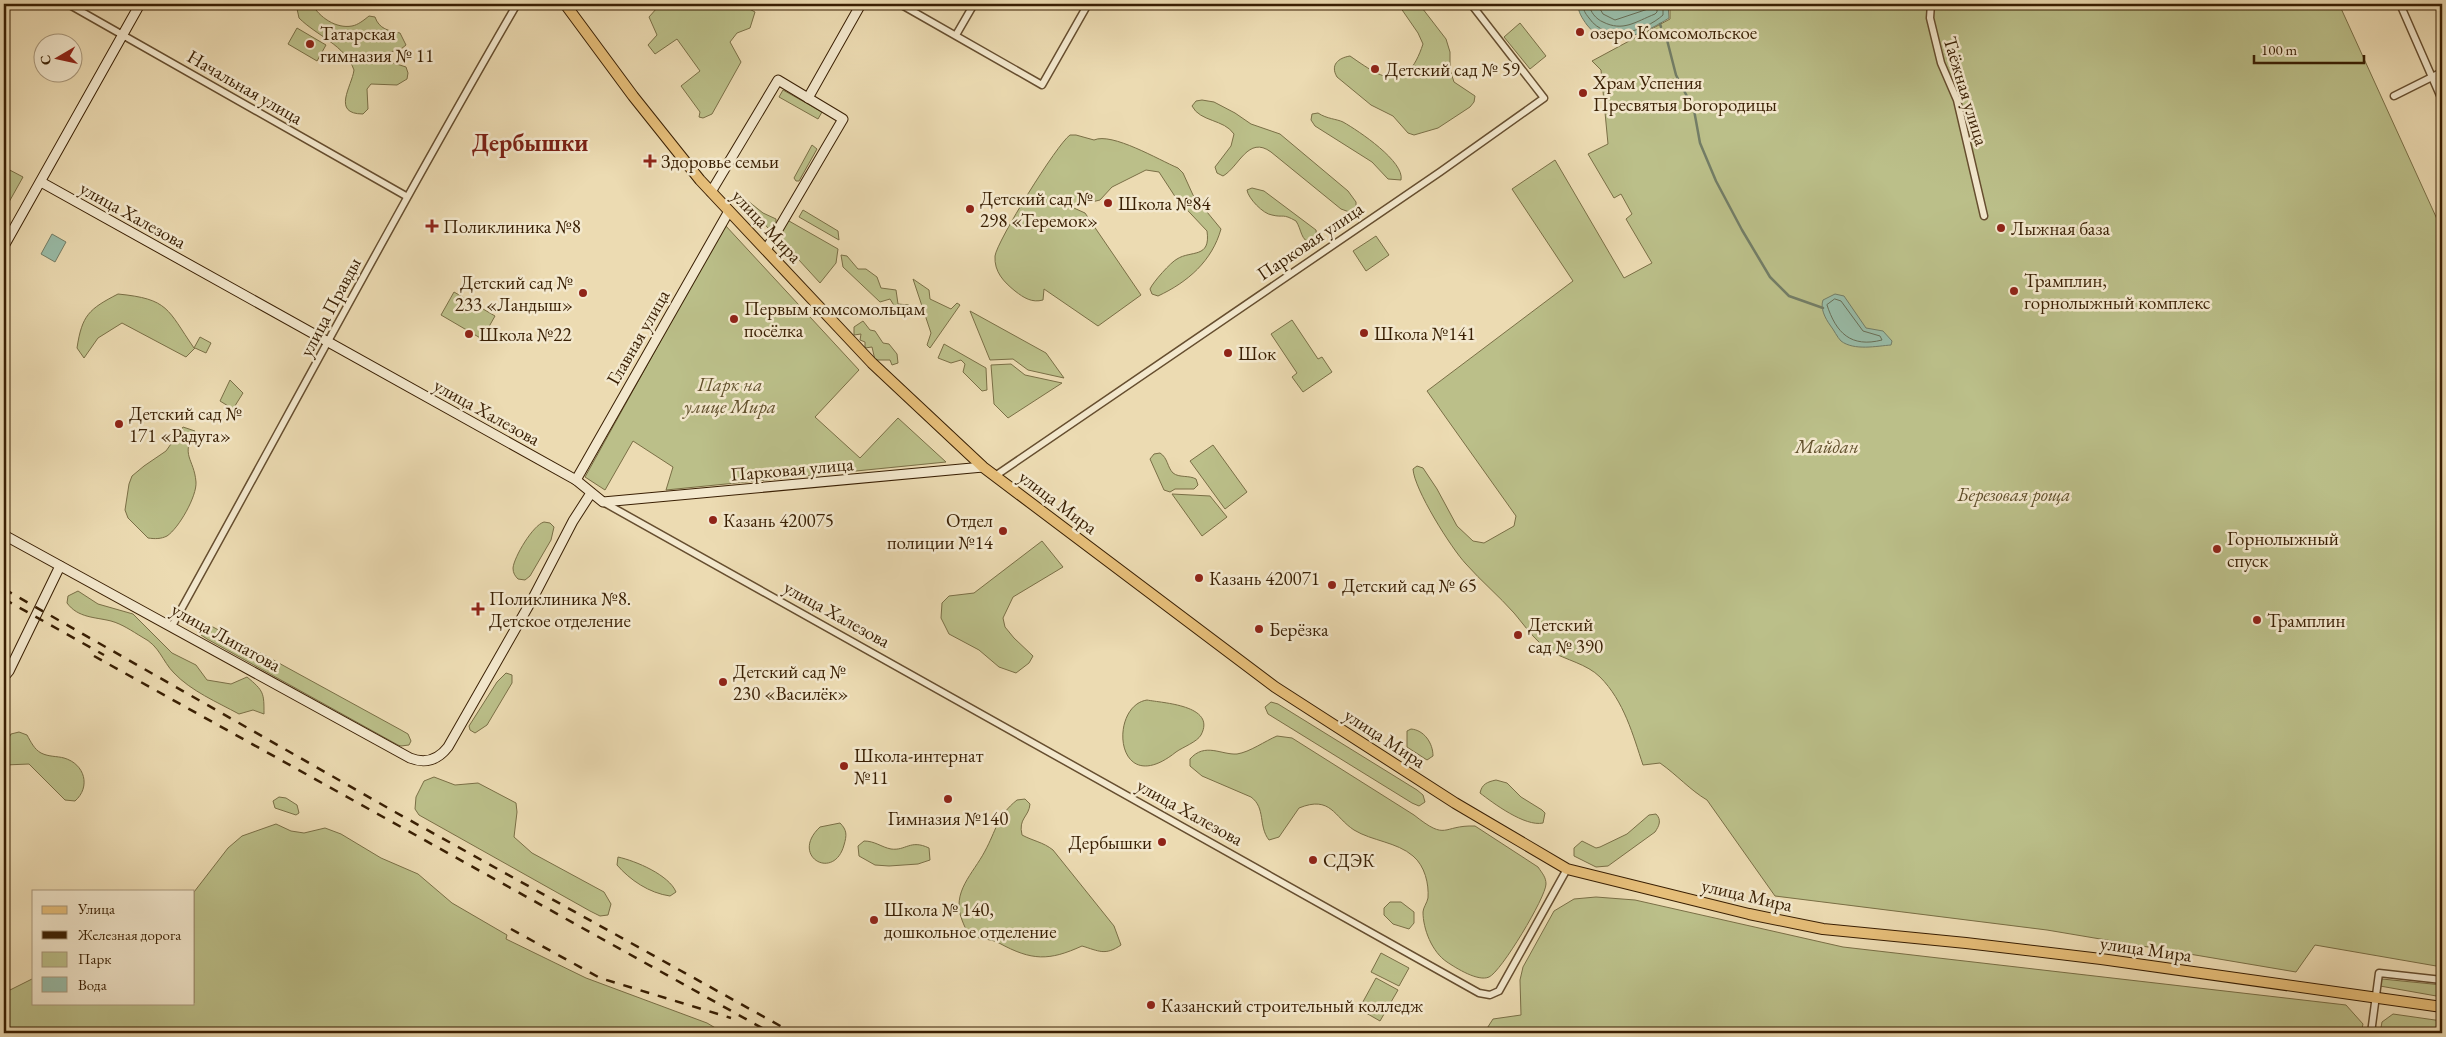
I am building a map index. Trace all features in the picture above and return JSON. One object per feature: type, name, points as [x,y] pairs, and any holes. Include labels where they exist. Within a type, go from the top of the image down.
[{"type":"main road","name":"улица Мира","points":[[565,4],[633,96],[711,192],[872,362],[983,467],[1275,687],[1455,803],[1567,869],[1749,914],[1823,929],[2091,958],[2442,1007]]},
{"type":"street","name":"Начальная улица","points":[[68,4],[406,196]]},
{"type":"street","points":[[4,246],[140,4]]},
{"type":"street","name":"улица Правды","points":[[172,626],[329,343],[406,196],[517,4]]},
{"type":"street","points":[[808,98],[861,4]]},
{"type":"street","points":[[900,4],[1042,85],[1088,4]]},
{"type":"street","points":[[956,35],[974,4]]},
{"type":"street","name":"Парковая улица","points":[[995,476],[1440,172],[1544,98],[1471,4]]},
{"type":"street","name":"Таёжная улица","points":[[1931,4],[1930,18],[1942,63],[1958,100],[1984,216]]},
{"type":"street","points":[[2400,4],[2442,100]]},
{"type":"street","points":[[2394,96],[2442,72]]},
{"type":"street","points":[[711,192],[778,80],[843,119],[766,250]]},
{"type":"street","name":"улица Халезова","points":[[41,182],[576,480],[603,502],[1484,995],[1494,994],[1499,991],[1567,869]]},
{"type":"street","name":"Главная улица","points":[[576,480],[729,211]]},
{"type":"street","name":"Парковая улица","points":[[603,502],[983,467]]},
{"type":"street","name":"улица Липатова","points":[[4,535],[410,758],[423,761],[434,759],[448,748],[533,598],[573,521],[591,493]]},
{"type":"street","points":[[4,677],[9,671],[60,566]]},
{"type":"street","points":[[2370,1033],[2379,973],[2442,980]]},
{"type":"green space","points":[[296,4],[312,4],[329,21],[340,26],[354,25],[369,16],[375,17],[385,29],[400,33],[406,45],[401,49],[383,54],[381,59],[406,67],[407,79],[397,85],[371,84],[367,89],[368,109],[363,114],[353,113],[346,104],[354,70],[350,61],[337,47],[299,18]]},
{"type":"green space","points":[[692,4],[740,4],[755,12],[750,28],[737,33],[730,42],[741,62],[712,114],[703,118],[699,117],[700,112],[681,86],[700,71],[677,39],[655,54],[648,45],[657,35],[649,17],[657,8]]},
{"type":"green space","points":[[1398,4],[1419,4],[1446,39],[1450,52],[1450,70],[1454,82],[1475,96],[1474,102],[1470,107],[1438,128],[1414,135],[1408,133],[1393,116],[1371,105],[1337,77],[1334,69],[1339,60],[1350,56],[1383,76],[1392,78],[1401,76],[1409,71],[1423,44],[1418,33]]},
{"type":"green space","name":"Березовая роща","points":[[1670,4],[2339,4],[2442,230],[2442,967],[2315,945],[2296,972],[2047,930],[1775,896],[1707,800],[1660,763],[1643,765],[1622,707],[1600,677],[1576,662],[1550,651],[1540,643],[1459,556],[1426,504],[1415,478],[1413,469],[1417,466],[1423,468],[1437,489],[1457,526],[1473,541],[1484,543],[1514,526],[1516,516],[1427,391],[1573,281],[1512,189],[1555,160],[1624,278],[1652,263],[1626,219],[1632,214],[1621,194],[1614,198],[1588,154],[1608,144],[1601,70],[1592,61],[1670,19]]},
{"type":"green space","points":[[1520,23],[1546,56],[1530,69],[1504,37]]},
{"type":"green space","points":[[297,28],[326,45],[317,61],[288,44]]},
{"type":"green space","points":[[783,90],[822,112],[818,119],[779,97]]},
{"type":"green space","points":[[1196,101],[1214,102],[1251,124],[1280,134],[1348,191],[1356,202],[1356,208],[1352,213],[1341,209],[1271,152],[1263,148],[1256,147],[1244,154],[1229,172],[1223,176],[1217,173],[1215,167],[1231,146],[1234,134],[1230,129],[1206,118],[1196,111],[1192,106]]},
{"type":"green space","points":[[1318,113],[1343,122],[1380,148],[1396,165],[1401,180],[1388,179],[1372,162],[1315,126],[1311,120],[1312,114]]},
{"type":"green space","name":"Школа №84","points":[[1070,135],[1123,143],[1178,168],[1183,173],[1193,195],[1221,229],[1212,251],[1205,261],[1189,277],[1158,296],[1152,294],[1150,289],[1162,272],[1182,256],[1203,250],[1207,240],[1207,231],[1176,198],[1159,172],[1146,170],[1112,187],[1100,200],[1079,205],[1065,204],[1085,213],[1141,295],[1098,326],[1044,289],[1043,300],[1032,300],[1022,296],[1004,280],[998,272],[995,262],[998,247],[1016,213],[1041,173]]},
{"type":"green space","points":[[812,145],[817,149],[799,181],[796,181],[794,178]]},
{"type":"green space","points":[[4,167],[23,177],[4,211]]},
{"type":"green space","points":[[1252,188],[1264,191],[1316,230],[1317,242],[1312,244],[1305,240],[1296,221],[1285,216],[1268,214],[1260,209],[1248,193],[1247,190]]},
{"type":"green space","points":[[748,201],[763,213],[776,219],[771,231],[745,204]]},
{"type":"green space","points":[[803,210],[838,231],[839,240],[799,217]]},
{"type":"green space","points":[[789,221],[838,249],[836,263],[820,283],[777,236],[785,222]]},
{"type":"green space","name":"Парк на улице Мира","points":[[725,225],[859,370],[815,417],[860,458],[898,418],[946,462],[666,490],[673,467],[633,441],[605,490],[585,477]]},
{"type":"green space","points":[[1376,236],[1389,255],[1366,271],[1353,251]]},
{"type":"green space","points":[[841,255],[847,256],[858,269],[866,269],[877,277],[881,288],[896,290],[898,304],[909,305],[908,313],[900,315],[890,299],[880,302],[843,267]]},
{"type":"green space","points":[[913,279],[929,290],[930,299],[951,309],[957,303],[960,305],[930,348],[927,345],[931,333]]},
{"type":"green space","points":[[454,292],[495,316],[482,339],[441,315]]},
{"type":"green space","points":[[118,294],[148,299],[165,308],[172,315],[194,348],[200,337],[211,343],[206,353],[195,348],[186,357],[122,323],[98,338],[84,358],[77,348],[81,328],[88,314],[100,304]]},
{"type":"green space","points":[[970,311],[1046,353],[1064,378],[1028,370],[1013,359],[990,360]]},
{"type":"green space","points":[[1292,320],[1318,359],[1322,357],[1332,372],[1303,392],[1292,377],[1297,373],[1271,334]]},
{"type":"green space","points":[[863,321],[870,330],[875,331],[883,343],[889,344],[897,354],[898,363],[892,365],[890,360],[875,360],[872,347],[865,348],[865,342],[860,340],[861,334],[854,335],[854,327]]},
{"type":"green space","points":[[944,344],[986,368],[987,390],[982,391],[963,372],[965,364],[961,360],[951,363],[938,358]]},
{"type":"green space","points":[[1011,364],[1025,375],[1062,383],[1008,418],[994,404],[991,365]]},
{"type":"green space","points":[[230,380],[243,393],[233,409],[220,401]]},
{"type":"green space","points":[[183,427],[195,431],[188,452],[195,474],[196,488],[194,495],[172,532],[162,538],[148,538],[128,518],[125,510],[129,484],[132,476],[166,451]]},
{"type":"green space","points":[[1213,445],[1247,492],[1225,509],[1190,461]]},
{"type":"green space","points":[[1160,453],[1165,457],[1173,473],[1196,479],[1198,485],[1194,489],[1175,489],[1170,492],[1164,490],[1150,459],[1154,454]]},
{"type":"green space","points":[[1172,494],[1210,496],[1227,517],[1202,536]]},
{"type":"green space","points":[[544,522],[550,523],[554,527],[551,540],[530,576],[525,580],[518,579],[513,570],[514,563],[530,535]]},
{"type":"green space","points":[[1042,541],[1063,567],[1013,597],[1003,618],[1005,627],[1033,656],[1029,663],[1016,673],[999,667],[979,650],[949,634],[941,618],[942,603],[949,596],[974,593]]},
{"type":"green space","points":[[78,591],[98,604],[133,614],[172,653],[196,665],[207,680],[231,684],[247,677],[262,693],[264,714],[253,710],[239,714],[196,691],[170,668],[157,649],[148,641],[115,622],[76,612],[67,603],[68,596]]},
{"type":"green space","points":[[206,626],[213,627],[408,734],[411,741],[409,745],[398,745],[207,639],[201,635],[201,628]]},
{"type":"green space","points":[[506,673],[512,675],[512,683],[487,725],[475,733],[470,730],[469,726],[497,682]]},
{"type":"green space","points":[[1147,700],[1186,707],[1201,717],[1204,725],[1201,735],[1193,742],[1156,764],[1140,765],[1130,759],[1124,747],[1123,732],[1126,718],[1135,706]]},
{"type":"green space","points":[[1271,702],[1278,704],[1417,790],[1423,795],[1425,802],[1419,806],[1412,803],[1268,714],[1265,707]]},
{"type":"green space","points":[[1411,729],[1420,732],[1427,738],[1433,751],[1433,756],[1427,760],[1407,747],[1407,731]]},
{"type":"green space","points":[[19,732],[27,735],[41,753],[64,758],[77,765],[83,776],[84,783],[80,795],[75,801],[65,800],[29,764],[5,765],[4,747],[11,734]]},
{"type":"green space","points":[[1277,736],[1292,738],[1433,828],[1444,830],[1475,826],[1538,867],[1545,879],[1544,892],[1522,934],[1495,972],[1489,977],[1484,978],[1473,976],[1451,965],[1437,952],[1429,940],[1423,919],[1423,910],[1428,898],[1425,876],[1421,865],[1407,851],[1361,834],[1347,825],[1331,809],[1318,804],[1299,808],[1279,837],[1269,840],[1256,801],[1251,797],[1202,776],[1190,766],[1190,759],[1201,751],[1213,750],[1237,754],[1252,749]]},
{"type":"green space","points":[[434,777],[455,785],[478,783],[516,803],[517,812],[514,837],[532,853],[604,892],[611,904],[608,915],[600,916],[590,911],[419,815],[415,809],[416,797],[424,781]]},
{"type":"green space","points":[[1496,780],[1507,783],[1521,797],[1542,810],[1545,813],[1543,823],[1519,818],[1480,793],[1485,784]]},
{"type":"green space","points":[[279,797],[286,798],[297,805],[299,813],[296,815],[275,808],[273,801]]},
{"type":"green space","points":[[1025,799],[1030,804],[1021,825],[1022,835],[1053,850],[1114,926],[1121,945],[1106,951],[1098,951],[1082,946],[1060,954],[1040,957],[1021,953],[995,941],[977,937],[966,930],[959,910],[961,892],[1005,812],[1017,800]]},
{"type":"green space","points":[[1656,814],[1659,818],[1659,823],[1655,832],[1608,866],[1596,867],[1574,856],[1574,848],[1582,841],[1596,848],[1600,847],[1627,834],[1649,815]]},
{"type":"green space","points":[[840,823],[846,835],[839,856],[832,862],[824,863],[817,861],[811,855],[809,847],[812,838],[820,827]]},
{"type":"green space","points":[[276,824],[291,831],[304,833],[325,828],[341,834],[381,858],[418,874],[452,903],[507,935],[506,939],[586,978],[707,1023],[724,1033],[4,1033],[4,993],[32,979],[32,1004],[195,1004],[195,891],[228,848],[242,836]]},
{"type":"green space","points":[[864,841],[891,849],[913,845],[923,846],[929,848],[930,860],[918,864],[875,865],[859,856],[858,846]]},
{"type":"green space","points":[[618,857],[651,870],[667,880],[676,892],[670,896],[655,892],[641,885],[617,865]]},
{"type":"green space","points":[[1596,897],[1635,900],[1843,947],[2346,1005],[2363,1024],[2361,1033],[1484,1033],[1493,1019],[1521,1015],[1520,980],[1523,967],[1554,911],[1574,899]]},
{"type":"green space","points":[[1390,902],[1401,902],[1414,912],[1414,923],[1409,929],[1393,924],[1384,915],[1384,908]]},
{"type":"green space","points":[[1381,953],[1409,968],[1399,986],[1371,972]]},
{"type":"green space","points":[[1376,978],[1398,990],[1380,1021],[1359,1009]]},
{"type":"green space","points":[[2382,979],[2442,985],[2442,997],[2380,986]]},
{"type":"green space","points":[[2393,1014],[2442,1021],[2442,1033],[2380,1033],[2382,1022]]},
{"type":"water","name":"озеро Комсомольское","points":[[1578,4],[1668,4],[1669,18],[1650,29],[1627,37],[1605,37],[1595,33],[1587,25],[1581,15]]},
{"type":"water","points":[[52,234],[66,242],[55,262],[41,254]]},
{"type":"water","points":[[1835,294],[1844,296],[1866,328],[1883,331],[1892,341],[1891,345],[1859,347],[1841,341],[1826,319],[1822,306],[1823,300]]},
{"type":"waterway","points":[[1666,36],[1676,75],[1694,110],[1700,143],[1716,181],[1742,230],[1770,277],[1789,296],[1823,308]]},
{"type":"railway","points":[[4,589],[395,812],[793,1033]]},
{"type":"railway","points":[[4,599],[104,655]]},
{"type":"railway","points":[[94,656],[771,1033]]},
{"type":"railway","points":[[511,929],[600,978],[731,1018]]},
{"type":"place","name":"озеро Комсомольское","points":[[1580,32]]},
{"type":"place","name":"Татарская гимназия № 11","points":[[310,44]]},
{"type":"place","name":"Детский сад № 59","points":[[1375,69]]},
{"type":"place","name":"Храм Успения Пресвятыя Богородицы","points":[[1583,93]]},
{"type":"place","name":"Здоровье семьи","points":[[650,161]]},
{"type":"place","name":"Школа №84","points":[[1108,203]]},
{"type":"place","name":"Детский сад № 298 «Теремок»","points":[[970,209]]},
{"type":"place","name":"Поликлиника №8","points":[[432,226]]},
{"type":"place","name":"Лыжная база","points":[[2001,228]]},
{"type":"place","name":"Трамплин, горнолыжный комплекс","points":[[2014,291]]},
{"type":"place","name":"Детский сад № 233 «Ландыш»","points":[[583,293]]},
{"type":"place","name":"Первым комсомольцам посёлка","points":[[734,319]]},
{"type":"place","name":"Школа №141","points":[[1364,333]]},
{"type":"place","name":"Школа №22","points":[[469,334]]},
{"type":"place","name":"Шок","points":[[1228,353]]},
{"type":"place","name":"Детский сад № 171 «Радуга»","points":[[119,424]]},
{"type":"place","name":"Казань 420075","points":[[713,520]]},
{"type":"place","name":"Отдел полиции №14","points":[[1003,531]]},
{"type":"place","name":"Горнолыжный спуск","points":[[2217,549]]},
{"type":"place","name":"Казань 420071","points":[[1199,578]]},
{"type":"place","name":"Детский сад № 65","points":[[1332,585]]},
{"type":"place","name":"Поликлиника №8. Детское отделение","points":[[478,609]]},
{"type":"place","name":"Трамплин","points":[[2257,620]]},
{"type":"place","name":"Берёзка","points":[[1259,629]]},
{"type":"place","name":"Детский сад № 390","points":[[1518,635]]},
{"type":"place","name":"Детский сад № 230 «Василёк»","points":[[723,682]]},
{"type":"place","name":"Школа-интернат №11","points":[[844,766]]},
{"type":"place","name":"Гимназия №140","points":[[948,799]]},
{"type":"place","name":"Дербышки","points":[[1162,842]]},
{"type":"place","name":"СДЭК","points":[[1313,860]]},
{"type":"place","name":"Школа № 140, дошкольное отделение","points":[[874,920]]},
{"type":"place","name":"Казанский строительный колледж","points":[[1151,1005]]},
{"type":"district","name":"Дербышки","points":[[530,142]]},
{"type":"park label","name":"Майдан","points":[[1827,446]]}]
